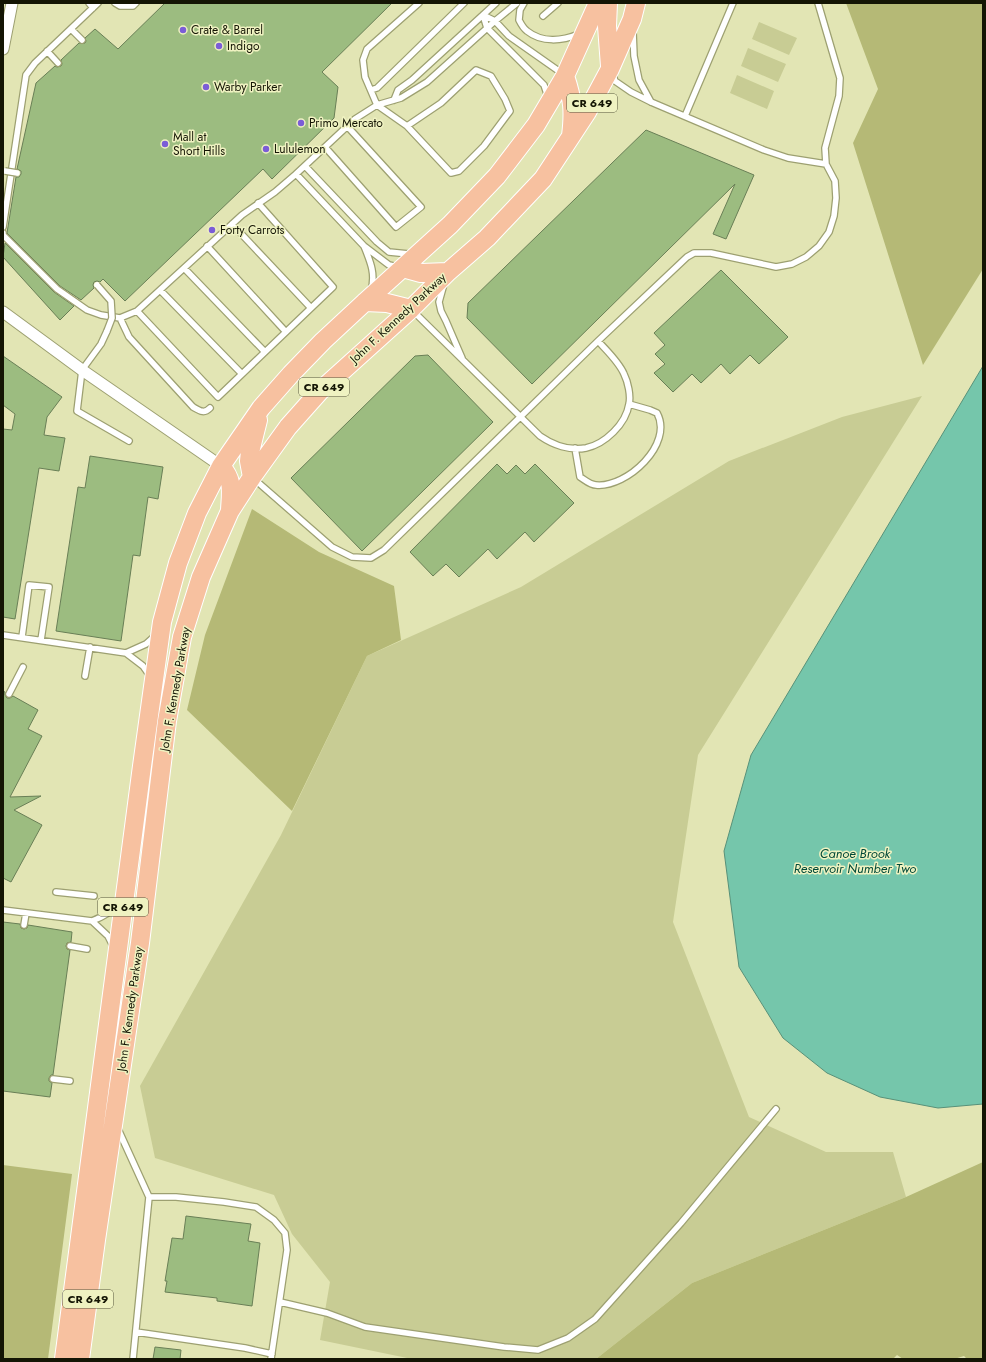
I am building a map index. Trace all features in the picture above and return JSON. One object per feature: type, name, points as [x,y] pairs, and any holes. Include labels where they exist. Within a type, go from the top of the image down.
[{"type":"main road","name":"John F. Kennedy Parkway","points":[[64,1359],[125,888],[162,629],[178,563],[197,513],[221,466],[261,408],[291,374],[365,302],[450,225],[497,176],[536,125],[544,112],[565,76],[598,3]]},
{"type":"main road","points":[[608,3],[607,26],[610,68]]},
{"type":"main road","name":"John F. Kennedy Parkway","points":[[80,1359],[113,1119],[140,943],[166,721],[182,637],[201,577],[230,511],[288,426],[320,391],[411,309],[448,272],[487,238],[538,184],[587,112],[610,68],[634,11]]},
{"type":"main road","points":[[565,76],[572,97],[573,116],[571,136]]},
{"type":"main road","points":[[403,268],[421,273],[448,272]]},
{"type":"main road","points":[[365,302],[388,303],[411,309]]},
{"type":"main road","points":[[252,477],[249,461],[250,452],[261,408]]},
{"type":"main road","points":[[221,466],[227,473],[231,485],[230,511]]},
{"type":"street","points":[[3,49],[12,3]]},
{"type":"street","points":[[3,312],[82,370],[221,466]]},
{"type":"lane","points":[[3,227],[26,75],[35,63],[71,29],[91,5],[98,3]]},
{"type":"lane","points":[[115,3],[120,6],[133,6],[136,3]]},
{"type":"lane","points":[[406,126],[441,102],[476,70],[491,76],[505,99],[510,111],[484,146],[459,171],[450,173],[406,126],[377,105],[365,77],[363,60],[367,49],[419,3]]},
{"type":"lane","points":[[371,90],[377,88],[464,3]]},
{"type":"lane","points":[[394,100],[398,90],[412,80],[496,3]]},
{"type":"lane","points":[[3,233],[3,235],[57,289],[87,310],[101,315],[120,318],[137,311],[232,224],[258,203],[276,192],[355,119],[377,105],[401,98],[427,82],[495,20],[517,3]]},
{"type":"lane","points":[[524,3],[520,10],[519,20],[526,30],[542,39],[559,41],[585,31]]},
{"type":"lane","points":[[543,16],[558,3]]},
{"type":"lane","points":[[685,116],[733,3]]},
{"type":"lane","points":[[252,477],[332,547],[352,557],[370,558],[384,550],[680,261],[694,253],[711,253],[776,267],[792,264],[806,257],[819,246],[829,232],[834,216],[836,198],[835,181],[826,164],[825,148],[839,96],[840,78],[818,3]]},
{"type":"lane","points":[[634,11],[634,56],[639,80],[651,102]]},
{"type":"lane","points":[[483,15],[495,20],[509,36],[565,76]]},
{"type":"lane","points":[[483,15],[487,28],[544,85],[547,94],[544,112]]},
{"type":"lane","points":[[71,29],[82,40]]},
{"type":"lane","points":[[47,51],[58,63]]},
{"type":"lane","points":[[610,68],[615,81],[631,92],[651,102],[764,150],[788,158],[826,164]]},
{"type":"lane","points":[[324,147],[396,226],[421,207],[347,126]]},
{"type":"lane","points":[[305,166],[377,242],[389,252],[409,254],[422,250]]},
{"type":"lane","points":[[4,170],[16,172]]},
{"type":"lane","points":[[296,174],[364,246],[388,265],[403,268]]},
{"type":"lane","points":[[137,311],[218,397],[333,287],[258,203]]},
{"type":"lane","points":[[232,224],[312,308]]},
{"type":"lane","points":[[207,246],[286,332]]},
{"type":"lane","points":[[364,246],[372,268],[374,280],[365,302]]},
{"type":"lane","points":[[184,268],[266,352]]},
{"type":"lane","points":[[448,272],[439,302],[440,311],[463,360]]},
{"type":"lane","points":[[97,285],[111,301],[112,318],[101,344],[82,370],[77,411],[129,441]]},
{"type":"lane","points":[[160,290],[242,374]]},
{"type":"lane","points":[[411,309],[540,436],[552,444],[575,448],[592,446],[616,430],[624,418],[629,404],[625,375],[617,362],[598,341]]},
{"type":"lane","points":[[120,318],[129,337],[193,407],[201,412],[210,408]]},
{"type":"lane","points":[[575,448],[580,476],[595,485],[616,482],[635,470],[647,459],[654,447],[660,435],[661,424],[657,413],[629,404]]},
{"type":"lane","points":[[22,637],[29,585],[49,587],[42,640]]},
{"type":"lane","points":[[126,653],[146,644],[162,629]]},
{"type":"lane","points":[[3,634],[126,653],[143,666],[154,682]]},
{"type":"lane","points":[[85,676],[90,647]]},
{"type":"lane","points":[[9,694],[23,667]]},
{"type":"lane","points":[[3,910],[92,921],[104,916],[117,905],[125,888]]},
{"type":"lane","points":[[56,892],[94,896]]},
{"type":"lane","points":[[24,925],[26,912]]},
{"type":"lane","points":[[92,921],[108,936],[113,945],[116,958]]},
{"type":"lane","points":[[70,946],[87,949]]},
{"type":"lane","points":[[53,1079],[70,1081]]},
{"type":"lane","points":[[280,1302],[327,1313],[364,1327],[504,1347],[538,1350],[568,1338],[596,1320],[681,1223],[776,1108]]},
{"type":"lane","points":[[113,1119],[149,1197],[133,1359]]},
{"type":"lane","points":[[136,1332],[245,1348],[271,1356],[287,1250],[285,1233],[274,1220],[256,1208],[224,1202],[176,1197],[149,1197]]},
{"type":"shaded area","points":[[846,3],[983,3],[983,269],[923,365],[853,143],[878,89]]},
{"type":"shaded area","points":[[759,22],[797,38],[789,55],[752,39]]},
{"type":"shaded area","points":[[748,48],[786,64],[778,82],[741,66]]},
{"type":"shaded area","points":[[737,75],[774,91],[767,109],[730,93]]},
{"type":"shaded area","points":[[922,396],[698,755],[673,922],[749,1117],[826,1152],[893,1152],[906,1197],[692,1283],[596,1359],[412,1359],[320,1340],[330,1282],[292,1234],[274,1195],[155,1158],[140,1086],[281,835],[367,656],[521,587],[729,461],[842,417]]},
{"type":"shaded area","points":[[252,509],[319,552],[394,586],[401,640],[367,656],[292,811],[187,710],[205,635]]},
{"type":"shaded area","points":[[983,1162],[983,1359],[967,1359],[964,1356],[954,1359],[903,1359],[897,1355],[893,1359],[596,1359],[692,1283],[906,1197]]},
{"type":"shaded area","points":[[3,1165],[72,1174],[48,1359],[3,1359]]},
{"type":"water","name":"Canoe Brook Reservoir Number Two","points":[[983,366],[983,1104],[938,1108],[880,1097],[827,1073],[783,1038],[739,967],[724,851],[751,755]]},
{"type":"building","name":"Mall at Short Hills","points":[[165,3],[392,3],[322,72],[338,87],[334,118],[272,179],[263,169],[125,301],[103,279],[100,282],[94,282],[94,288],[81,300],[60,286],[7,233],[16,177],[19,177],[21,174],[21,171],[17,169],[36,83],[55,66],[61,66],[61,60],[79,43],[85,43],[85,38],[95,29],[118,49]]},
{"type":"building","points":[[646,130],[754,175],[726,239],[713,234],[735,184],[532,384],[467,318],[468,303]]},
{"type":"building","points":[[5,243],[54,292],[74,306],[60,320],[3,257]]},
{"type":"building","points":[[721,270],[788,337],[759,364],[750,355],[730,374],[721,364],[701,383],[692,374],[673,392],[654,373],[665,364],[655,354],[665,345],[654,333]]},
{"type":"building","points":[[428,355],[493,422],[362,551],[291,478],[415,356]]},
{"type":"building","points":[[3,356],[62,397],[47,417],[44,435],[65,438],[59,471],[39,468],[15,619],[3,617],[3,429],[12,430],[15,414],[3,405]]},
{"type":"building","points":[[90,456],[163,467],[158,499],[148,497],[140,556],[133,555],[121,641],[56,631],[78,487],[85,488]]},
{"type":"building","points":[[497,464],[507,474],[516,465],[525,474],[535,464],[574,503],[534,542],[525,532],[497,559],[488,549],[459,577],[446,564],[433,576],[410,552]]},
{"type":"building","points":[[3,691],[5,692],[7,698],[13,696],[38,710],[28,729],[42,736],[10,797],[41,796],[14,810],[42,825],[11,882],[3,878]]},
{"type":"building","points":[[3,922],[20,924],[21,928],[24,929],[27,928],[28,925],[72,932],[71,942],[67,943],[66,946],[67,949],[70,950],[53,1075],[49,1078],[49,1081],[52,1083],[50,1097],[3,1091]]},
{"type":"building","points":[[186,1216],[251,1224],[248,1241],[260,1243],[252,1306],[217,1301],[217,1298],[165,1292],[167,1281],[165,1281],[172,1238],[183,1239]]},
{"type":"building","points":[[155,1347],[181,1350],[180,1359],[153,1359]]},
{"type":"place","name":"Crate & Barrel","points":[[183,30]]},
{"type":"place","name":"Indigo","points":[[219,46]]},
{"type":"place","name":"Warby Parker","points":[[206,87]]},
{"type":"place","name":"Primo Mercato","points":[[301,123]]},
{"type":"place","name":"Mall at Short Hills","points":[[165,144]]},
{"type":"place","name":"Lululemon","points":[[266,149]]},
{"type":"place","name":"Forty Carrots","points":[[212,230]]}]
